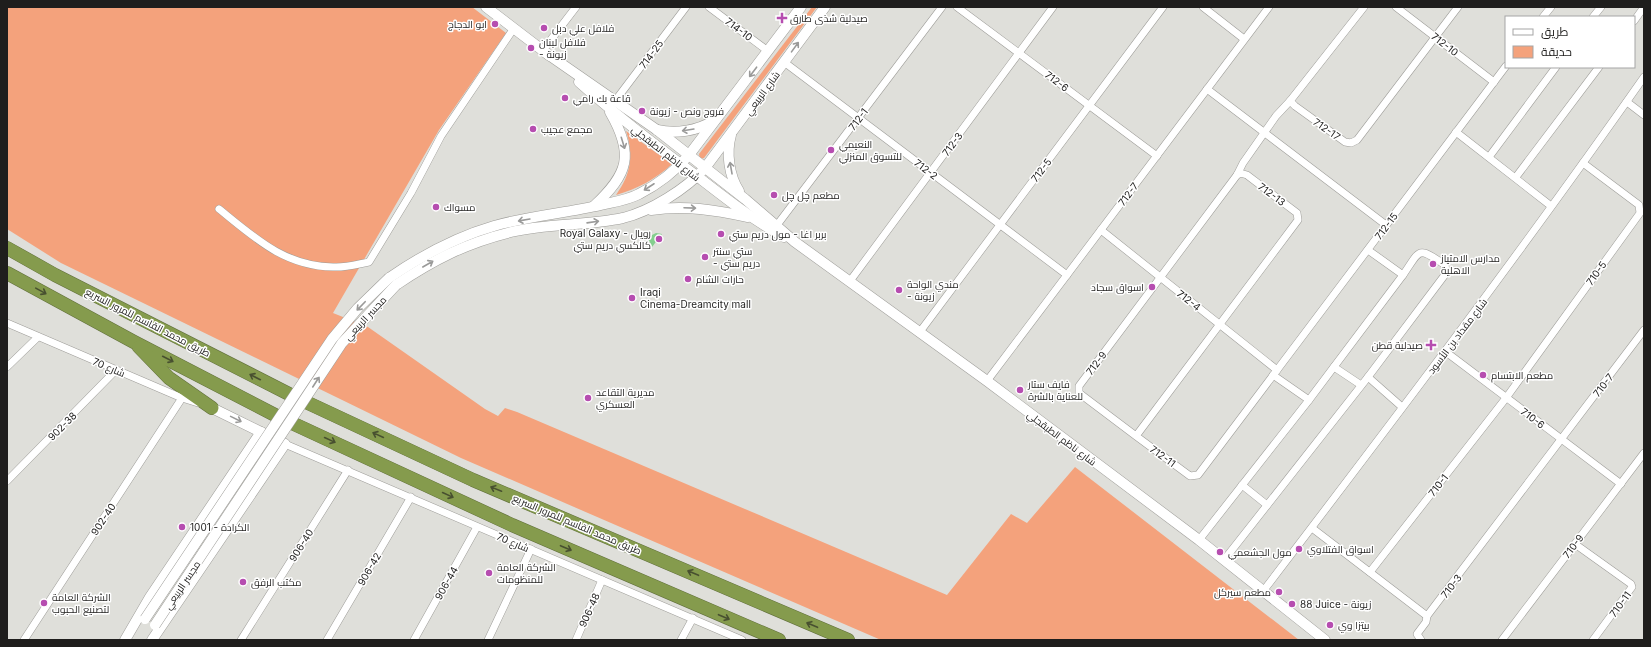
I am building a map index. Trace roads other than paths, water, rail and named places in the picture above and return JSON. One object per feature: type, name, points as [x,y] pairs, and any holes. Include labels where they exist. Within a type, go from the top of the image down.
[{"type":"highway","points":[[7,244],[55,275]]},
{"type":"highway","name":"طريق محمد القاسم للمرور السريع","points":[[7,248],[55,275],[289,394]]},
{"type":"highway","points":[[7,273],[134,342],[275,414]]},
{"type":"highway","points":[[134,342],[169,378],[212,408]]},
{"type":"highway","name":"طريق محمد القاسم للمرور السريع","points":[[308,403],[473,480],[848,640]]},
{"type":"highway","points":[[294,424],[512,525],[778,640]]},
{"type":"main road","name":"شارع ناظم الطبقجلي","points":[[486,7],[545,51],[657,130],[745,199],[774,228]]},
{"type":"main road","name":"شارع الربيعي","points":[[681,165],[802,7]]},
{"type":"main road","name":"شارع الربيعي","points":[[697,177],[731,134],[825,7]]},
{"type":"main road","name":"شارع ناظم الطبقجلي","points":[[545,51],[607,107],[681,165],[753,219],[774,228],[850,281],[987,382],[1199,540],[1264,590],[1324,640]]},
{"type":"main road","points":[[594,206],[613,188],[616,183],[624,165],[626,152],[616,123],[607,107]]},
{"type":"main road","points":[[657,130],[686,130],[702,127],[717,119]]},
{"type":"main road","points":[[731,134],[728,146],[732,178],[745,199]]},
{"type":"main road","name":"مجسر الربيعي","points":[[130,640],[332,339],[358,308],[432,251],[470,234],[501,224],[594,206],[639,194],[681,165]]},
{"type":"main road","name":"مجسر الربيعي","points":[[146,640],[342,344],[392,282],[442,256],[488,238],[535,228],[624,218],[674,195],[697,177]]},
{"type":"main road","points":[[624,218],[652,210],[688,207],[707,208],[753,219]]},
{"type":"main road","points":[[125,640],[150,597],[263,433],[212,408]]},
{"type":"main road","points":[[152,640],[283,443]]},
{"type":"street","points":[[545,51],[576,7]]},
{"type":"street","name":"714-25","points":[[616,101],[686,7]]},
{"type":"street","name":"714-10","points":[[709,7],[768,51]]},
{"type":"street","name":"712-1","points":[[774,228],[942,7]]},
{"type":"street","name":"712-6","points":[[957,7],[1157,156]]},
{"type":"street","name":"712-3","points":[[850,281],[1053,7]]},
{"type":"street","name":"712-5","points":[[920,333],[1163,7]]},
{"type":"street","points":[[1203,7],[1244,39]]},
{"type":"street","name":"712-7","points":[[987,382],[1268,7]]},
{"type":"street","points":[[1160,277],[1237,175],[1243,163],[1276,116],[1290,101],[1364,7]]},
{"type":"street","name":"712-10","points":[[1396,7],[1494,82]]},
{"type":"street","points":[[1436,37],[1458,7]]},
{"type":"street","points":[[1544,16],[1551,7]]},
{"type":"street","points":[[1594,16],[1601,7]]},
{"type":"street","points":[[1635,20],[1644,8]]},
{"type":"street","points":[[219,209],[257,239],[286,258],[310,265],[334,268],[369,262],[411,193],[440,136],[514,28]]},
{"type":"street","name":"712-17","points":[[1290,101],[1294,106],[1345,142],[1351,143],[1356,140],[1436,37]]},
{"type":"street","name":"712-2","points":[[784,62],[1067,275]]},
{"type":"street","name":"712-15","points":[[1275,372],[1505,67]]},
{"type":"street","points":[[1489,157],[1555,68]]},
{"type":"street","points":[[1516,177],[1598,68]]},
{"type":"street","name":"شارع مقداد بن الأسود","points":[[1264,590],[1402,407],[1446,352],[1644,77]]},
{"type":"street","points":[[1207,89],[1386,225]]},
{"type":"street","points":[[1627,102],[1644,115]]},
{"type":"street","points":[[1456,132],[1516,177],[1551,206]]},
{"type":"street","name":"710-5","points":[[1506,398],[1640,213],[1642,206],[1583,162]]},
{"type":"street","name":"712-13","points":[[1221,325],[1298,220],[1299,216],[1247,175],[1237,175]]},
{"type":"street","name":"712-4","points":[[1101,230],[1221,325],[1309,400]]},
{"type":"street","points":[[1368,250],[1403,275]]},
{"type":"street","points":[[1199,540],[1309,400],[1418,254],[1427,252],[1445,265],[1446,270],[1444,276],[1362,385],[1224,560]]},
{"type":"street","name":"712-9","points":[[1136,436],[1079,393],[1078,386],[1160,277]]},
{"type":"street","name":"شارع 70","points":[[7,322],[38,337],[182,398],[212,408]]},
{"type":"street","points":[[1136,436],[1221,325]]},
{"type":"street","name":"710-7","points":[[1562,440],[1644,330]]},
{"type":"street","points":[[7,367],[38,337]]},
{"type":"street","name":"710-6","points":[[1446,352],[1621,484]]},
{"type":"street","points":[[1334,367],[1362,385]]},
{"type":"street","name":"902-38","points":[[7,481],[116,370]]},
{"type":"street","name":"712-11","points":[[1136,436],[1190,476],[1194,477],[1198,475],[1275,372]]},
{"type":"street","points":[[1368,377],[1402,407]]},
{"type":"street","name":"902-40","points":[[24,640],[182,398]]},
{"type":"street","name":"710-1","points":[[1370,572],[1506,398]]},
{"type":"street","name":"710-3","points":[[1422,640],[1417,634],[1426,622],[1427,616],[1562,440]]},
{"type":"street","name":"شارع 70","points":[[283,443],[742,640]]},
{"type":"street","name":"710-9","points":[[1502,640],[1644,453]]},
{"type":"street","name":"906-40","points":[[241,640],[348,470]]},
{"type":"street","points":[[1242,485],[1267,505]]},
{"type":"street","name":"906-42","points":[[327,640],[411,497]]},
{"type":"street","name":"906-44","points":[[414,640],[477,527]]},
{"type":"street","points":[[1312,528],[1427,616]]},
{"type":"street","name":"710-11","points":[[1575,544],[1631,584],[1632,587],[1593,640]]},
{"type":"street","points":[[488,640],[531,549]]},
{"type":"street","name":"906-48","points":[[576,640],[602,580]]},
{"type":"street","points":[[681,640],[693,618]]},
{"type":"place","name":"صيدلية شذى طارق","points":[[782,18]]},
{"type":"place","name":"ابو الدجاج","points":[[495,24]]},
{"type":"place","name":"فلافل علي دبل","points":[[544,28]]},
{"type":"place","name":"فلافل لبنان - زيونة","points":[[531,48]]},
{"type":"place","name":"قاعة بك رامي","points":[[565,98]]},
{"type":"place","name":"فروج ونص - زيونة","points":[[642,111]]},
{"type":"place","name":"مجمع عجيب","points":[[533,129]]},
{"type":"place","name":"النعيمي للتسوق المنزلي","points":[[831,150]]},
{"type":"place","name":"مطعم چل چل","points":[[774,195]]},
{"type":"place","name":"مسواك","points":[[436,207]]},
{"type":"place","name":"بربر اغا - مول دريم ستي","points":[[721,234]]},
{"type":"place","name":"Royal Galaxy - رويال كالكسي دريم ستي","points":[[659,239]]},
{"type":"place","name":"ستي سنتر - دريم ستي","points":[[705,257]]},
{"type":"place","name":"مدارس الامتياز الاهلية","points":[[1433,264]]},
{"type":"place","name":"حارات الشام","points":[[688,279]]},
{"type":"place","name":"اسواق سجاد","points":[[1152,287]]},
{"type":"place","name":"مندي الواحة - زيونة","points":[[899,290]]},
{"type":"place","name":"Iraqi Cinema-Dreamcity mall","points":[[632,298]]},
{"type":"place","name":"صيدلية قطن","points":[[1431,345]]},
{"type":"place","name":"مطعم الابتسام","points":[[1483,375]]},
{"type":"place","name":"فايف ستار للعناية بالشرة","points":[[1020,390]]},
{"type":"place","name":"مديرية التقاعد العسكري","points":[[588,398]]},
{"type":"place","name":"1001 - الكرادة","points":[[182,527]]},
{"type":"place","name":"اسواق الفتلاوي","points":[[1299,549]]},
{"type":"place","name":"مول الجشعمي","points":[[1220,552]]},
{"type":"place","name":"الشركة العامة للمنظومات","points":[[489,573]]},
{"type":"place","name":"مكتب الرفق","points":[[243,582]]},
{"type":"place","name":"مطعم سيركل","points":[[1279,592]]},
{"type":"place","name":"الشركة العامة لتصنيع الحبوب","points":[[44,603]]},
{"type":"place","name":"88 Juice - زيونة","points":[[1292,604]]},
{"type":"place","name":"بيتزا وي","points":[[1330,625]]}]
